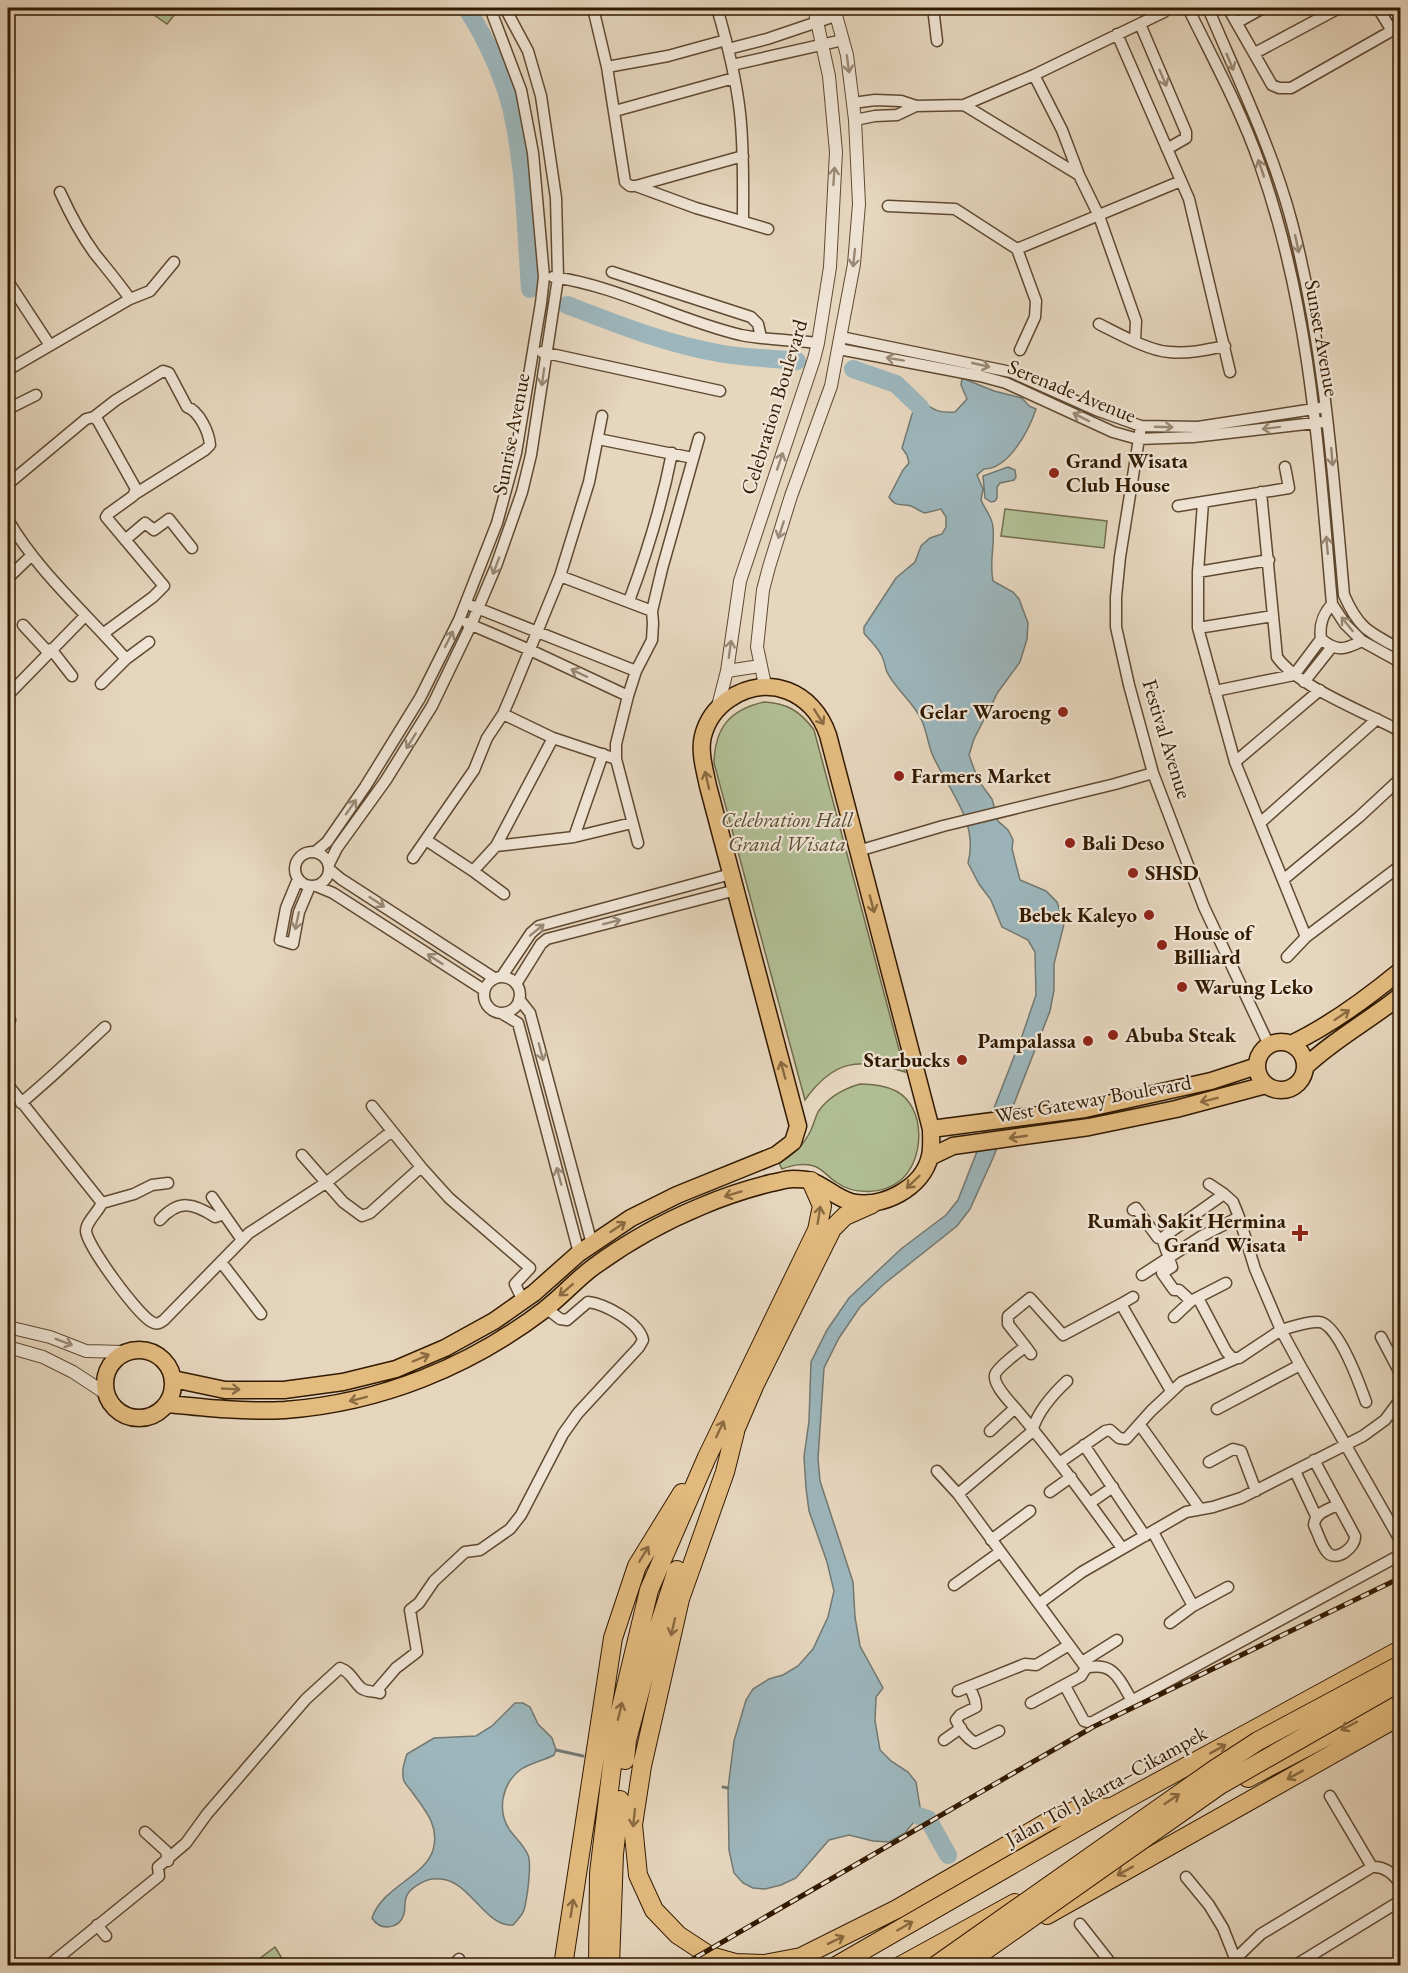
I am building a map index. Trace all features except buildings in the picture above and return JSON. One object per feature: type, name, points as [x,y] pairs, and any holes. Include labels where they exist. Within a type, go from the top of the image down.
[{"type":"highway","points":[[598,1965],[599,1873],[617,1724],[649,1590],[707,1457],[816,1230],[822,1206],[811,1181]]},
{"type":"highway","points":[[610,1965],[615,1854],[627,1740],[668,1595],[712,1479],[755,1384],[832,1229],[844,1216],[872,1204]]},
{"type":"highway","points":[[735,1432],[724,1472],[680,1599],[642,1766],[633,1825],[638,1875],[654,1910],[678,1935],[710,1956],[735,1963],[764,1964],[801,1957],[897,1909],[1051,1820],[1074,1811],[1112,1807]]},
{"type":"highway","points":[[563,1965],[613,1638],[636,1566],[674,1504],[707,1457]]},
{"type":"highway","name":"Jalan Tol Jakarta–Cikampek","points":[[836,1965],[1112,1807],[1401,1650]]},
{"type":"highway","points":[[935,1965],[1249,1747],[1401,1665]]},
{"type":"highway","points":[[964,1965],[1220,1785],[1401,1682]]},
{"type":"highway","points":[[900,1965],[1118,1846],[1401,1698]]},
{"type":"highway","points":[[964,1965],[1000,1942],[1401,1716]]},
{"type":"main road","points":[[168,1404],[223,1410],[285,1410],[347,1402],[402,1388],[454,1366],[505,1338],[546,1308],[591,1268],[642,1235],[730,1194],[790,1179],[811,1181],[848,1201],[872,1204],[888,1200],[914,1182],[924,1170],[930,1157],[931,1129],[828,735],[817,711],[806,701],[789,692],[765,685],[741,691],[718,706],[710,718],[703,737],[703,764],[798,1126],[793,1142],[776,1155],[668,1199],[631,1218],[586,1249],[523,1301],[494,1321],[445,1348],[396,1369],[343,1382],[284,1390],[225,1390],[174,1379]]},
{"type":"main road","points":[[1401,971],[1317,1032],[1291,1044],[1269,1045],[1260,1054],[1257,1066],[1259,1077],[1266,1085],[1279,1090],[1293,1087],[1301,1079],[1305,1067],[1324,1049],[1401,996]]},
{"type":"main road","points":[[1291,1044],[1302,1054],[1305,1067]]},
{"type":"main road","name":"West Gateway Boulevard","points":[[931,1129],[1085,1109],[1211,1081],[1257,1066]]},
{"type":"main road","name":"West Gateway Boulevard","points":[[930,1157],[953,1146],[1089,1127],[1266,1085]]},
{"type":"main road","points":[[1085,1109],[1089,1127]]},
{"type":"main road","points":[[140,1349],[156,1353],[167,1364],[174,1379],[173,1392],[168,1404],[156,1415],[140,1419],[125,1416],[112,1407],[105,1393],[105,1377],[112,1362],[124,1352],[140,1349]]},
{"type":"street","name":"Sunrise Avenue","points":[[315,852],[327,842],[365,788],[420,698],[459,620],[497,523],[516,453],[544,277],[533,153],[521,90],[490,8]]},
{"type":"street","name":"Sunrise Avenue","points":[[329,867],[337,848],[386,780],[432,706],[496,566],[522,492],[531,455],[558,278],[556,198],[541,96],[528,51],[505,8]]},
{"type":"street","points":[[593,8],[607,67],[626,182],[630,186],[743,156]]},
{"type":"street","points":[[717,8],[732,65],[740,112],[743,156],[742,221]]},
{"type":"street","name":"Celebration Boulevard","points":[[718,706],[727,670],[740,580],[818,343],[830,267],[836,152],[829,76],[814,8]]},
{"type":"street","points":[[937,41],[934,10],[945,8]]},
{"type":"street","name":"Sunset Avenue","points":[[1188,8],[1245,127],[1260,164],[1279,225],[1301,318],[1316,422],[1332,603]]},
{"type":"street","name":"Sunset Avenue","points":[[1208,8],[1272,160],[1292,222],[1312,316],[1327,407],[1344,595],[1351,611],[1366,631],[1401,649]]},
{"type":"street","points":[[1228,8],[1272,85],[1284,89],[1291,88],[1396,28],[1378,8]]},
{"type":"street","points":[[1238,22],[1263,8]]},
{"type":"street","points":[[1255,53],[1339,8]]},
{"type":"street","points":[[607,67],[767,39],[817,22],[834,12]]},
{"type":"street","name":"Celebration Boulevard","points":[[765,685],[757,647],[769,567],[831,386],[854,264],[859,204],[855,120],[843,40],[834,12]]},
{"type":"street","points":[[853,103],[901,101],[916,106],[964,105],[1034,75],[1164,12]]},
{"type":"street","points":[[1140,24],[1186,132],[1186,138],[1182,142],[1167,149]]},
{"type":"street","points":[[1117,34],[1181,181],[1195,221],[1230,372]]},
{"type":"street","points":[[732,65],[843,40]]},
{"type":"street","points":[[1034,75],[1062,130],[1079,175],[1099,216],[1136,321],[1135,341]]},
{"type":"street","points":[[615,111],[734,78]]},
{"type":"street","points":[[964,105],[1079,175]]},
{"type":"street","points":[[855,120],[897,115],[916,106]]},
{"type":"street","points":[[1017,249],[1181,181]]},
{"type":"street","points":[[636,186],[696,208],[768,229]]},
{"type":"street","points":[[60,192],[86,231],[95,253],[130,299]]},
{"type":"street","points":[[888,206],[955,210],[1017,249],[1036,301],[1035,317],[1020,350]]},
{"type":"street","points":[[8,370],[49,344],[105,315],[130,299],[150,291],[174,262]]},
{"type":"street","points":[[612,272],[751,317],[758,324],[761,337]]},
{"type":"street","points":[[544,277],[590,284],[742,335],[818,343]]},
{"type":"street","points":[[9,283],[49,344]]},
{"type":"street","points":[[1301,318],[1312,316]]},
{"type":"street","points":[[1099,324],[1135,341],[1166,352],[1189,352],[1225,346]]},
{"type":"street","name":"Serenade Avenue","points":[[840,343],[1011,372],[1096,410],[1141,426],[1198,427],[1327,407]]},
{"type":"street","name":"Serenade Avenue","points":[[840,343],[1006,383],[1113,432],[1137,439],[1193,437],[1329,422]]},
{"type":"street","points":[[533,350],[720,391]]},
{"type":"street","points":[[8,484],[86,419],[94,417],[162,371],[169,373],[187,407],[192,409],[200,419],[210,445],[135,494],[106,517],[164,586],[153,597],[104,633]]},
{"type":"street","points":[[8,410],[36,395]]},
{"type":"street","points":[[94,417],[99,421],[120,463],[135,485],[135,494]]},
{"type":"street","points":[[413,858],[474,770],[487,738],[503,714],[560,576],[589,482],[602,417]]},
{"type":"street","name":"Festival Avenue","points":[[1141,426],[1137,439],[1120,557],[1116,627],[1153,773],[1204,907],[1269,1045]]},
{"type":"street","points":[[638,843],[615,759],[618,732],[636,671],[652,640],[652,611],[699,438]]},
{"type":"street","points":[[598,439],[693,458]]},
{"type":"street","points":[[629,602],[665,489],[672,453]]},
{"type":"street","points":[[1178,506],[1289,488],[1285,467]]},
{"type":"street","points":[[1261,492],[1277,657],[1304,682],[1401,731]]},
{"type":"street","points":[[1203,502],[1198,572],[1198,628],[1235,762],[1306,937]]},
{"type":"street","points":[[125,540],[145,523],[154,530],[169,519],[192,548]]},
{"type":"street","points":[[8,520],[32,555],[126,659]]},
{"type":"street","points":[[8,578],[32,555]]},
{"type":"street","points":[[1198,572],[1269,560]]},
{"type":"street","points":[[560,576],[652,611]]},
{"type":"street","points":[[465,603],[636,671]]},
{"type":"street","points":[[1362,641],[1339,649],[1331,648],[1321,639],[1319,629],[1324,613],[1332,603],[1346,624],[1362,641],[1401,662]]},
{"type":"street","points":[[8,695],[85,616]]},
{"type":"street","points":[[1198,628],[1273,616]]},
{"type":"street","points":[[459,620],[628,696]]},
{"type":"street","points":[[23,625],[72,676]]},
{"type":"street","points":[[1215,691],[1294,675],[1321,639]]},
{"type":"street","points":[[101,684],[126,659],[149,642]]},
{"type":"street","points":[[1304,682],[1331,648]]},
{"type":"street","points":[[727,670],[760,666]]},
{"type":"street","points":[[1235,762],[1320,690]]},
{"type":"street","points":[[503,714],[553,738],[615,759]]},
{"type":"street","points":[[1260,823],[1377,718]]},
{"type":"street","points":[[473,871],[496,846],[553,738]]},
{"type":"street","points":[[574,837],[603,754]]},
{"type":"street","points":[[858,851],[960,822],[1153,773]]},
{"type":"street","points":[[1283,880],[1401,779]]},
{"type":"street","points":[[496,846],[574,837],[632,823]]},
{"type":"street","points":[[426,840],[504,894]]},
{"type":"street","points":[[298,879],[286,908],[280,940],[293,944],[299,912],[313,886],[323,882],[328,876],[329,867],[326,858],[315,852],[307,853],[297,863],[298,879],[304,884],[313,886],[333,893],[484,990]]},
{"type":"street","points":[[1287,957],[1306,937],[1401,866]]},
{"type":"street","points":[[329,867],[341,879],[498,977],[510,978],[516,984],[519,999],[516,1006],[501,1013]]},
{"type":"street","points":[[586,1249],[518,1023],[487,1006],[484,990],[488,983],[498,977],[538,926],[734,882]]},
{"type":"street","points":[[516,984],[541,944],[547,939],[734,882]]},
{"type":"street","points":[[519,999],[530,1013],[586,1249]]},
{"type":"street","points":[[21,1103],[55,1075],[105,1027]]},
{"type":"street","points":[[8,1085],[102,1203]]},
{"type":"street","points":[[372,1106],[449,1198],[530,1268],[515,1284],[523,1301]]},
{"type":"street","points":[[168,1183],[152,1185],[134,1194],[102,1203],[87,1226],[88,1237],[96,1253],[138,1311],[154,1323],[164,1320],[242,1240],[262,1223],[327,1182],[392,1131]]},
{"type":"street","points":[[302,1155],[343,1202],[358,1214],[366,1215],[421,1167]]},
{"type":"street","points":[[1209,1184],[1233,1202],[1255,1269],[1281,1330],[1401,1540]]},
{"type":"street","points":[[1133,1210],[1136,1208],[1158,1239],[1224,1194]]},
{"type":"street","points":[[212,1197],[242,1240]]},
{"type":"street","points":[[160,1220],[172,1208],[184,1205],[201,1208],[216,1217],[224,1214]]},
{"type":"street","points":[[1142,1275],[1202,1236],[1239,1217]]},
{"type":"street","points":[[1162,1238],[1172,1267],[1162,1273],[1164,1279],[1174,1290],[1179,1290],[1195,1300],[1229,1356],[1235,1359]]},
{"type":"street","points":[[221,1262],[261,1314]]},
{"type":"street","points":[[1174,1317],[1195,1300],[1226,1283]]},
{"type":"street","points":[[1122,1548],[1071,1477],[1001,1393],[995,1375],[1028,1351],[1008,1324],[1008,1316],[1030,1298],[1063,1335],[1132,1297]]},
{"type":"street","points":[[48,1965],[159,1876],[158,1867],[168,1861],[186,1843],[207,1814],[306,1699],[340,1668],[355,1678],[358,1686],[365,1691],[380,1693],[378,1689],[386,1679],[417,1652],[410,1610],[419,1603],[434,1581],[465,1552],[480,1550],[510,1529],[521,1515],[563,1434],[578,1413],[643,1340],[642,1335],[628,1320],[601,1303],[588,1302],[567,1320],[560,1319],[546,1308]]},
{"type":"street","points":[[1121,1305],[1171,1391]]},
{"type":"street","points":[[1059,1463],[1110,1430],[1119,1438],[1126,1439],[1171,1391],[1185,1380],[1235,1359],[1281,1330],[1318,1322],[1329,1327],[1353,1366],[1366,1402]]},
{"type":"street","points":[[8,1327],[50,1337],[86,1351],[124,1352]]},
{"type":"street","points":[[1381,1336],[1401,1373]]},
{"type":"street","points":[[8,1347],[44,1357],[73,1372],[105,1393]]},
{"type":"street","points":[[1217,1409],[1300,1365]]},
{"type":"street","points":[[958,1494],[1033,1429],[1046,1403],[1067,1381]]},
{"type":"street","points":[[1040,1603],[1082,1572],[1186,1512],[1226,1503],[1256,1491],[1347,1445],[1378,1425],[1393,1412],[1401,1400]]},
{"type":"street","points":[[990,1431],[1015,1408]]},
{"type":"street","points":[[1393,1412],[1401,1421]]},
{"type":"street","points":[[1140,1425],[1200,1509]]},
{"type":"street","points":[[1084,1445],[1149,1534],[1193,1606]]},
{"type":"street","points":[[1209,1462],[1233,1449],[1241,1451],[1256,1491]]},
{"type":"street","points":[[1294,1471],[1316,1516],[1314,1525],[1327,1553],[1336,1556],[1350,1549],[1356,1542],[1355,1536],[1314,1460]]},
{"type":"street","points":[[937,1471],[958,1494],[1084,1665]]},
{"type":"street","points":[[1050,1492],[1071,1477]]},
{"type":"street","points":[[1090,1503],[1113,1487]]},
{"type":"street","points":[[1316,1516],[1337,1505]]},
{"type":"street","points":[[992,1540],[1029,1511]]},
{"type":"street","points":[[954,1585],[1000,1552]]},
{"type":"street","points":[[1065,1686],[1084,1721],[1088,1723],[1401,1555]]},
{"type":"street","points":[[1170,1623],[1193,1606],[1228,1587]]},
{"type":"street","points":[[1031,1704],[1081,1676],[1084,1665],[1117,1640]]},
{"type":"street","points":[[958,1691],[1025,1664],[1036,1665],[1069,1645]]},
{"type":"street","points":[[1084,1665],[1104,1666],[1112,1671],[1119,1678],[1132,1701]]},
{"type":"street","points":[[970,1687],[976,1707],[956,1720],[966,1736],[975,1743],[999,1731]]},
{"type":"street","points":[[945,1740],[961,1728]]},
{"type":"street","points":[[1330,1796],[1372,1867]]},
{"type":"street","points":[[145,1832],[166,1851],[168,1861]]},
{"type":"street","points":[[1233,1963],[1261,1934],[1372,1867],[1390,1871],[1401,1883]]},
{"type":"street","points":[[1186,1877],[1209,1905],[1223,1928],[1233,1963]]},
{"type":"street","points":[[1294,1965],[1401,1900]]},
{"type":"street","points":[[1080,1924],[1113,1965]]},
{"type":"street","points":[[97,1925],[106,1936]]},
{"type":"green space","points":[[144,8],[180,8],[167,24]]},
{"type":"green space","points":[[1005,509],[1107,521],[1104,548],[1001,536]]},
{"type":"green space","name":"Celebration Hall Grand Wisata","points":[[764,702],[780,704],[792,709],[814,730],[905,1072],[874,1064],[848,1065],[826,1077],[805,1100],[714,763],[717,740],[726,722],[742,710]]},
{"type":"green space","points":[[860,1084],[878,1085],[896,1091],[913,1109],[919,1134],[918,1147],[909,1171],[901,1180],[886,1188],[869,1192],[844,1187],[814,1166],[798,1165],[782,1169],[779,1163],[802,1145],[818,1112],[826,1102],[836,1094]]},
{"type":"green space","points":[[275,1947],[286,1965],[251,1965]]},
{"type":"water","points":[[962,378],[994,391],[1022,398],[1029,406],[1036,409],[1023,437],[1010,456],[1002,463],[984,469],[977,475],[983,489],[981,500],[993,527],[993,581],[1013,592],[1019,599],[1028,623],[1027,639],[1020,662],[998,692],[974,739],[969,755],[978,780],[992,799],[998,821],[1008,830],[1013,840],[1012,849],[1020,880],[1046,891],[1057,902],[1064,924],[1054,964],[1054,990],[1050,1011],[993,1158],[970,1209],[957,1226],[884,1284],[860,1307],[839,1338],[824,1368],[818,1459],[820,1481],[853,1582],[855,1617],[860,1646],[883,1688],[876,1697],[875,1721],[880,1750],[891,1761],[908,1772],[916,1782],[921,1813],[905,1833],[889,1842],[849,1835],[829,1840],[796,1878],[765,1889],[753,1888],[743,1883],[734,1873],[729,1850],[728,1788],[734,1741],[746,1700],[753,1689],[798,1666],[813,1649],[828,1617],[834,1591],[827,1562],[809,1511],[806,1488],[804,1457],[809,1421],[811,1362],[827,1330],[849,1298],[901,1249],[946,1215],[958,1200],[1036,995],[1035,952],[1028,940],[1002,927],[991,900],[968,863],[970,848],[966,820],[933,756],[922,721],[890,678],[880,652],[864,633],[864,627],[896,578],[915,562],[921,546],[930,538],[942,534],[946,527],[946,517],[941,509],[925,513],[911,506],[896,504],[889,497],[909,463],[902,448],[912,414],[923,401],[938,411],[955,412],[967,399],[961,385]]},
{"type":"water","points":[[1008,467],[1015,470],[1016,477],[1014,480],[1000,483],[997,487],[997,498],[991,502],[985,498],[983,476]]},
{"type":"water","points":[[515,1703],[523,1703],[530,1707],[538,1724],[552,1738],[556,1750],[554,1755],[520,1770],[509,1782],[503,1798],[505,1822],[524,1848],[529,1860],[528,1890],[522,1914],[513,1925],[502,1923],[492,1918],[456,1884],[433,1879],[427,1880],[409,1892],[405,1900],[402,1919],[394,1926],[384,1927],[375,1922],[372,1918],[377,1907],[422,1868],[429,1859],[435,1841],[430,1819],[403,1778],[407,1754],[434,1738],[476,1736],[492,1726]]},
{"type":"waterway","points":[[466,8],[495,62],[511,107],[523,184],[530,289]]},
{"type":"waterway","points":[[567,305],[642,333],[699,349],[738,356],[797,361]]},
{"type":"waterway","points":[[853,369],[896,384],[920,407],[931,429]]},
{"type":"waterway","points":[[556,1750],[583,1756]]},
{"type":"waterway","points":[[723,1787],[728,1788]]},
{"type":"waterway","points":[[919,1816],[928,1819],[948,1855]]},
{"type":"railway","points":[[681,1966],[1093,1727],[1400,1578]]},
{"type":"place","name":"Grand Wisata Club House","points":[[1054,473]]},
{"type":"place","name":"Gelar Waroeng","points":[[1063,712]]},
{"type":"place","name":"Farmers Market","points":[[899,776]]},
{"type":"place","name":"Bali Deso","points":[[1070,843]]},
{"type":"place","name":"SHSD","points":[[1133,873]]},
{"type":"place","name":"Bebek Kaleyo","points":[[1149,915]]},
{"type":"place","name":"House of Billiard","points":[[1162,945]]},
{"type":"place","name":"Warung Leko","points":[[1182,987]]},
{"type":"place","name":"Abuba Steak","points":[[1113,1035]]},
{"type":"place","name":"Pampalassa","points":[[1088,1041]]},
{"type":"place","name":"Starbucks","points":[[962,1060]]},
{"type":"place","name":"Rumah Sakit Hermina Grand Wisata","points":[[1300,1233]]}]
